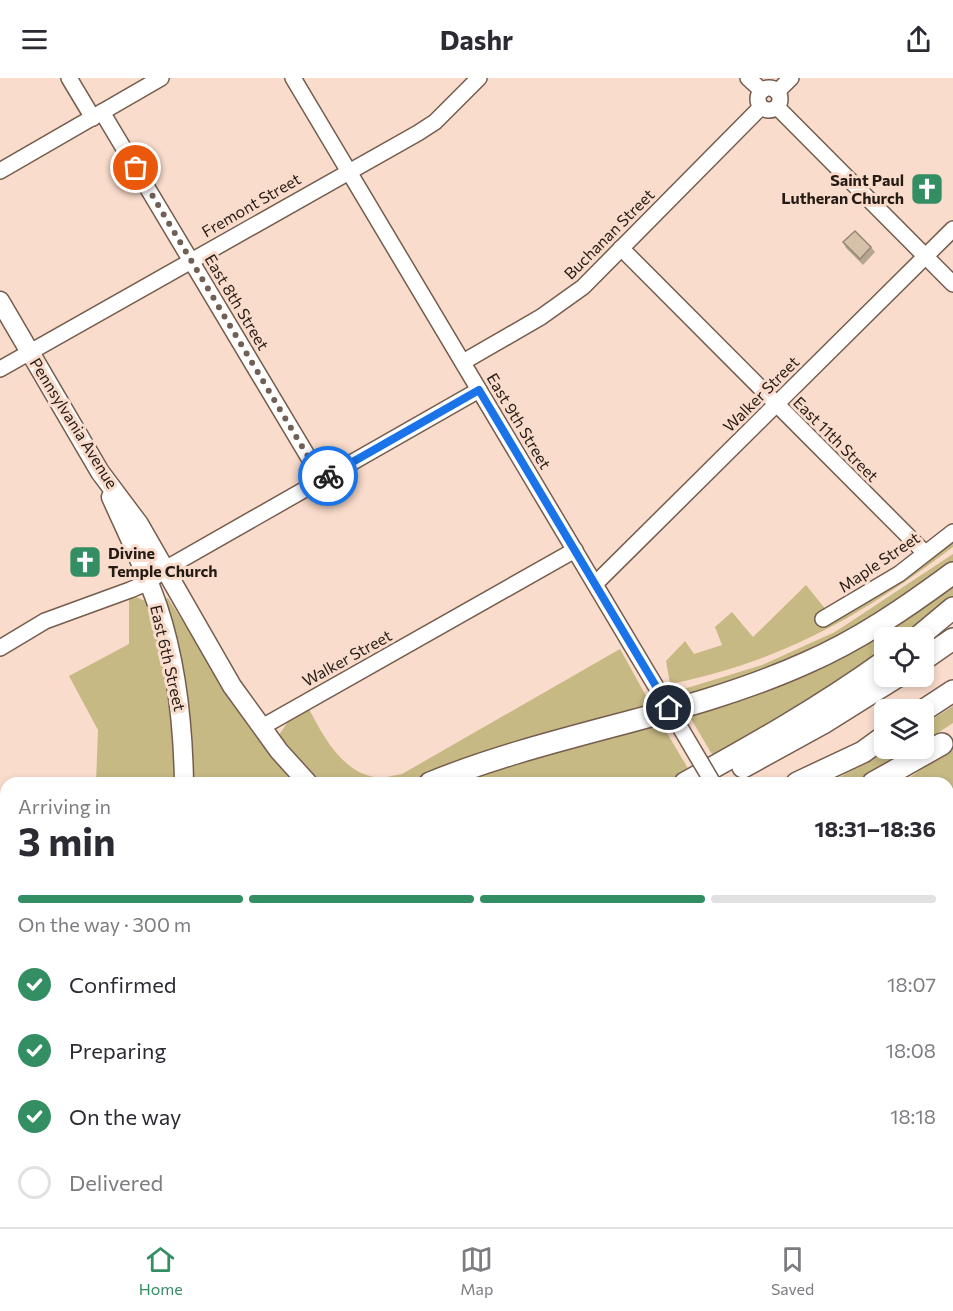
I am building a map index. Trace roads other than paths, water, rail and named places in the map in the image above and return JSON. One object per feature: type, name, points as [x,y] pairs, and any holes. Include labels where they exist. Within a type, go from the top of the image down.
[{"type":"highway","points":[[446,777],[499,757],[707,699],[807,663],[889,617],[953,573]]},
{"type":"highway","points":[[930,627],[953,608]]},
{"type":"highway","points":[[934,652],[953,639]]},
{"type":"highway","points":[[696,777],[772,736],[874,669]]},
{"type":"highway","points":[[724,777],[774,752],[880,687]]},
{"type":"highway","points":[[934,703],[953,691]]},
{"type":"highway","points":[[883,777],[947,740]]},
{"type":"highway","points":[[898,777],[947,740]]},
{"type":"highway","points":[[810,777],[862,752],[874,744]]},
{"type":"main road","name":"Pennsylvania Avenue","points":[[0,301],[100,472],[140,524],[222,669],[261,727],[303,777]]},
{"type":"main road","name":"East 6th Street","points":[[100,472],[161,617],[182,722],[184,777]]},
{"type":"street","name":"East 8th Street","points":[[69,78],[98,115],[191,260],[322,480]]},
{"type":"street","points":[[0,171],[161,78]]},
{"type":"street","name":"East 9th Street","points":[[293,78],[709,777]]},
{"type":"street","name":"Fremont Street","points":[[0,369],[435,122],[479,78]]},
{"type":"street","points":[[748,78],[953,284]]},
{"type":"street","name":"Buchanan Street","points":[[463,362],[568,298],[791,78]]},
{"type":"street","name":"Walker Street","points":[[595,584],[953,229]]},
{"type":"street","name":"East 11th Street","points":[[621,248],[924,552]]},
{"type":"street","points":[[0,648],[45,621],[148,582],[165,569],[479,390]]},
{"type":"street","name":"Maple Street","points":[[823,620],[899,573],[953,532]]},
{"type":"street","name":"Walker Street","points":[[261,727],[575,550]]},
{"type":"place","name":"Saint Paul Lutheran Church","points":[[927,189]]},
{"type":"place","name":"Divine Temple Church","points":[[85,562]]}]
